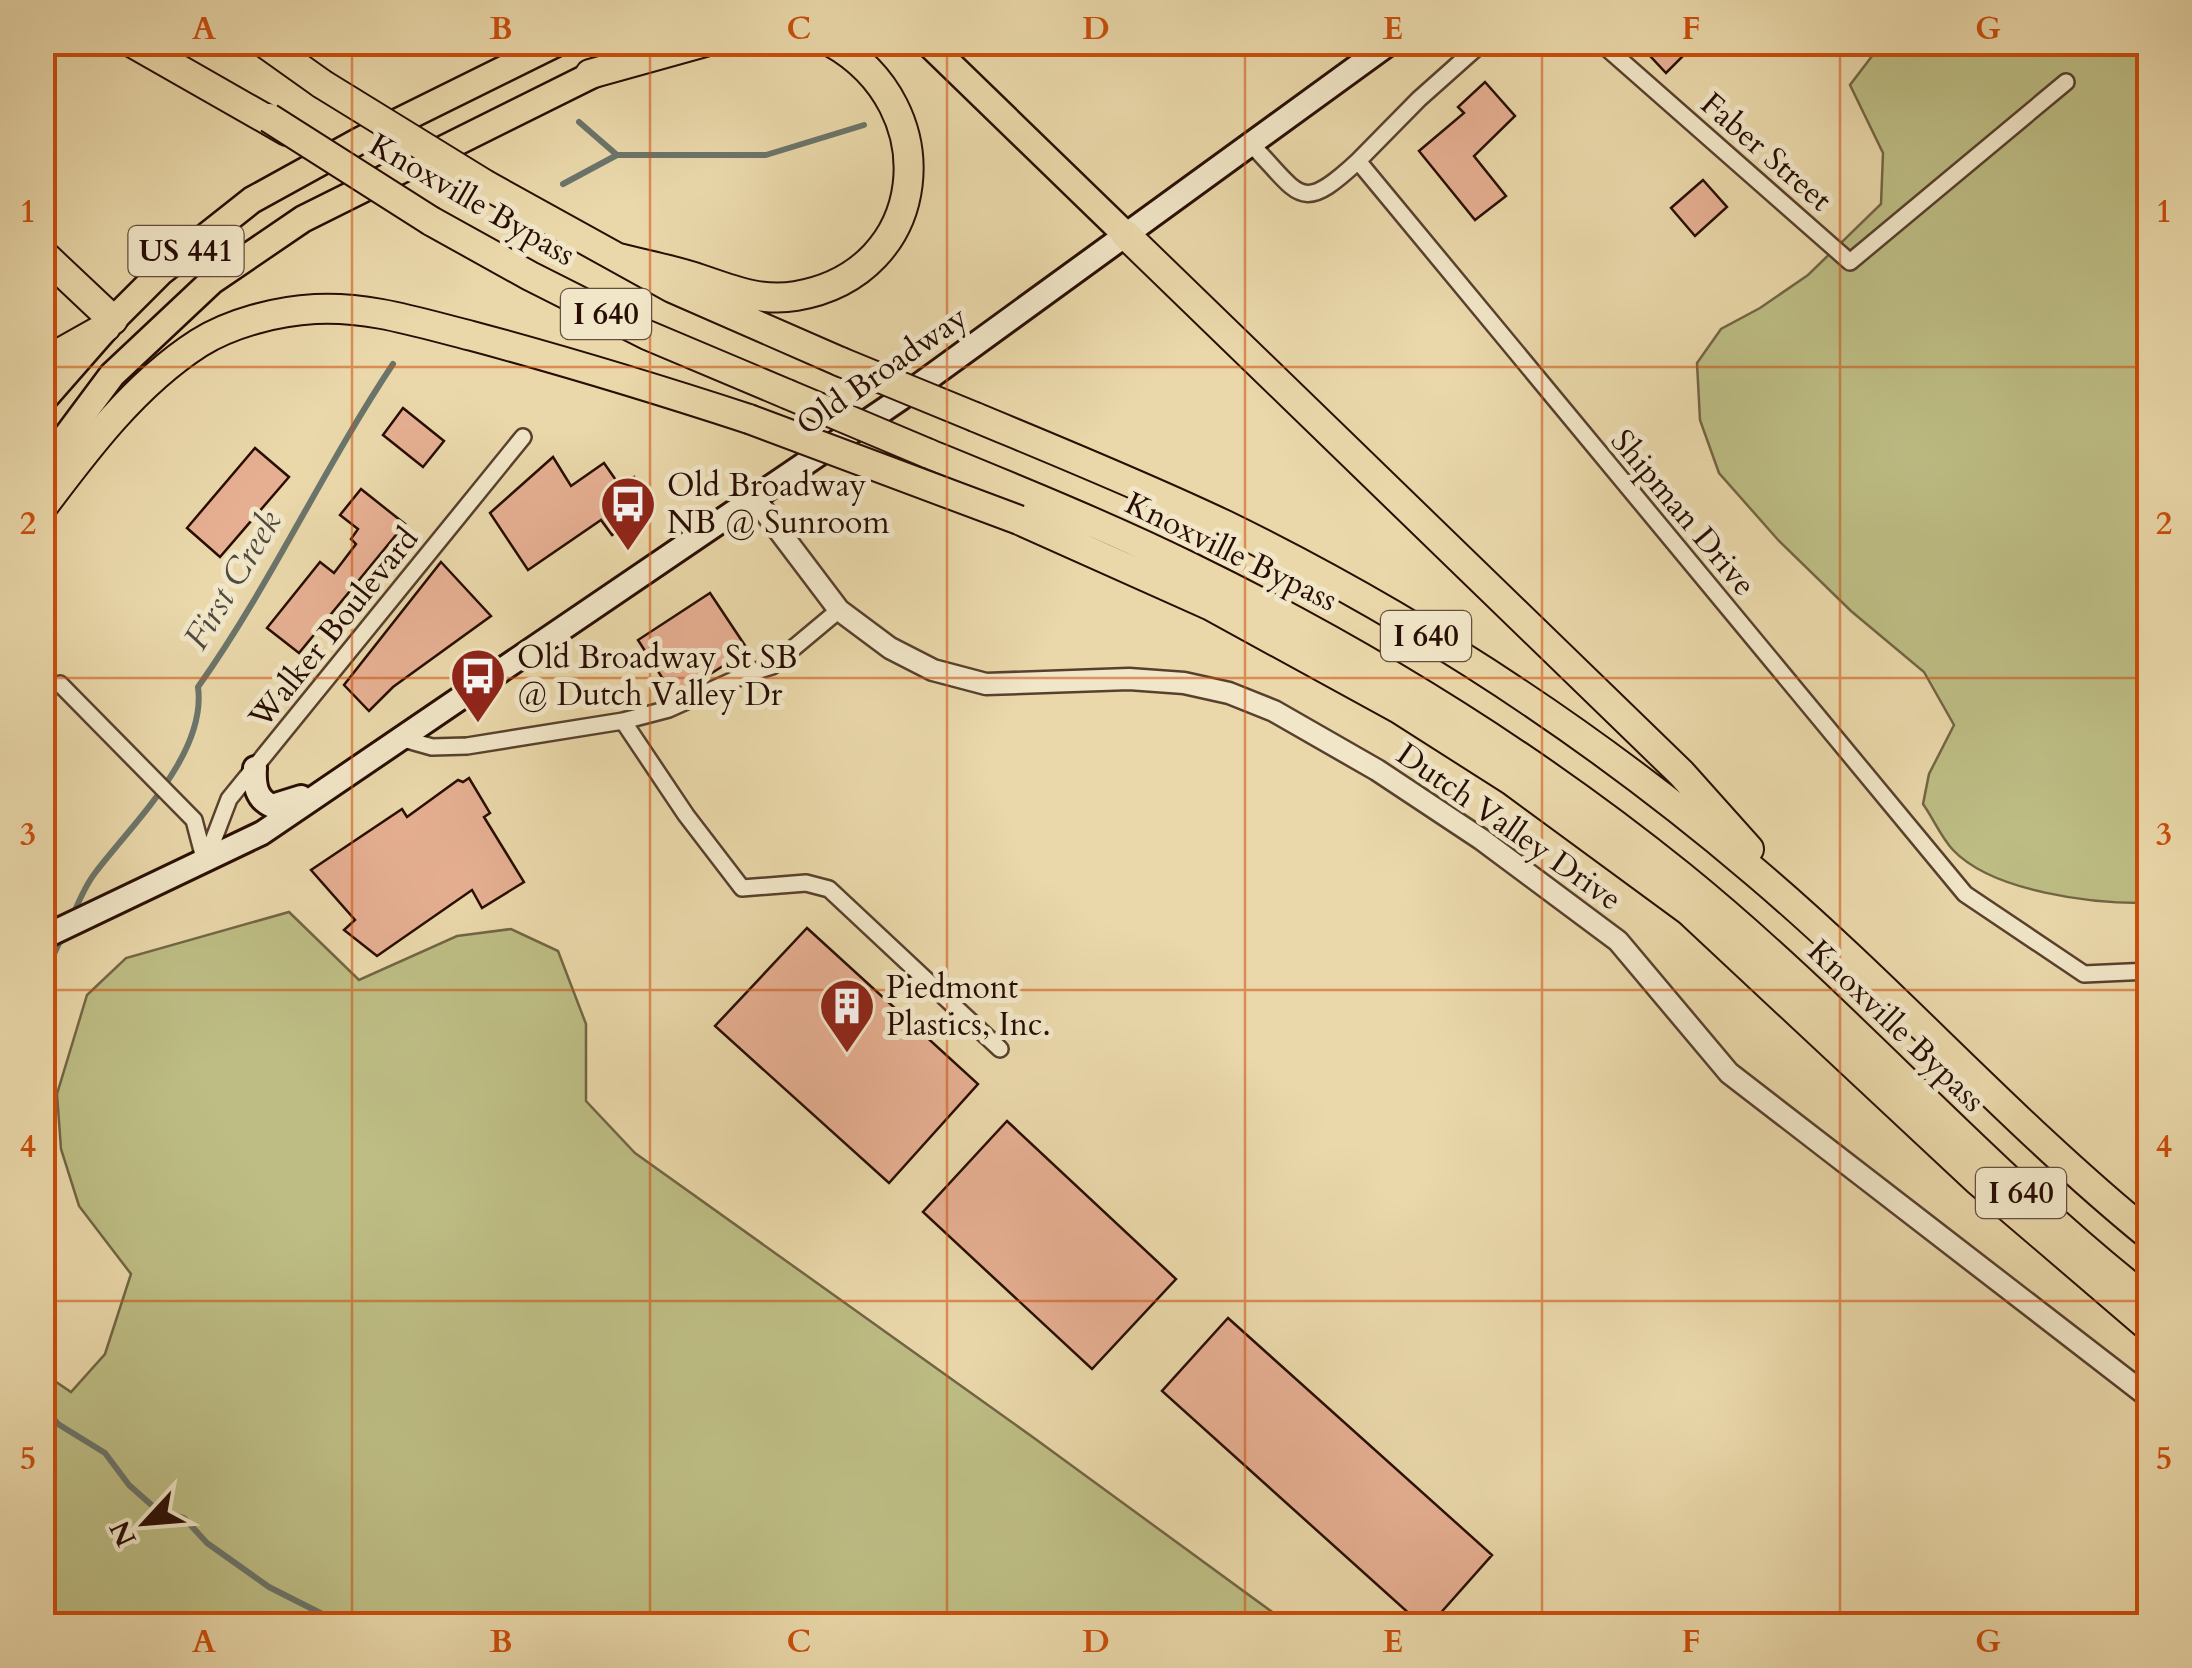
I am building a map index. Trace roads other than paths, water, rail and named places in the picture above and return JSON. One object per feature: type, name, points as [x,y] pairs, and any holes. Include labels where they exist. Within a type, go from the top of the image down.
[{"type":"highway","points":[[131,42],[306,142]]},
{"type":"highway","name":"Knoxville Bypass","points":[[166,42],[306,142],[431,221],[530,276],[647,335],[1071,512],[1251,598],[1372,663],[1541,770],[1682,876],[1737,924],[2016,1188],[2150,1302]]},
{"type":"highway","name":"Knoxville Bypass","points":[[263,42],[322,84],[486,185],[672,288],[1127,480],[1226,526],[1403,621],[1628,770],[1727,849],[1826,936],[2036,1138],[2150,1236]]},
{"type":"highway","points":[[590,74],[705,42]]},
{"type":"highway","points":[[619,258],[700,278],[726,290],[776,298],[834,284],[852,276],[871,259],[899,216],[908,187],[907,136],[878,79],[852,54],[831,42]]},
{"type":"highway","points":[[1126,235],[1680,772],[1826,936]]},
{"type":"highway","points":[[42,253],[110,324],[42,363]]},
{"type":"highway","points":[[42,508],[137,392],[202,341],[285,313],[344,309],[406,319],[578,364],[749,419],[1019,520],[1211,606],[1399,709],[1512,780],[1690,911],[1976,1180],[2150,1328]]},
{"type":"main road","name":"US 441","points":[[42,400],[161,272],[252,200],[361,140],[559,42]]},
{"type":"main road","name":"US 441","points":[[42,469],[112,375],[212,281],[304,219],[590,74],[666,42]]},
{"type":"main road","points":[[927,42],[1126,235]]},
{"type":"main road","name":"Old Broadway","points":[[44,937],[262,833],[755,499],[1391,42]]},
{"type":"main road","points":[[110,324],[153,335]]},
{"type":"main road","points":[[255,768],[256,790],[272,806],[340,779]]},
{"type":"street","points":[[1252,145],[1293,188],[1305,194],[1324,192],[1483,42]]},
{"type":"street","name":"Faber Street","points":[[1600,42],[1850,262],[2066,82]]},
{"type":"street","name":"Shipman Drive","points":[[1358,160],[1965,894],[2084,974],[2150,971]]},
{"type":"street","name":"Walker Boulevard","points":[[205,862],[229,800],[523,437]]},
{"type":"street","name":"Dutch Valley Drive","points":[[755,499],[840,610],[890,648],[933,670],[986,684],[1129,679],[1184,683],[1229,693],[1274,712],[1376,770],[1481,839],[1618,940],[1728,1074],[2150,1398]]},
{"type":"street","points":[[400,738],[432,747],[467,746],[623,722],[669,709],[772,666],[840,610]]},
{"type":"street","points":[[60,684],[194,820],[205,862]]},
{"type":"street","points":[[623,722],[742,888],[806,883],[828,889],[1000,1049]]},
{"type":"waterway","points":[[579,122],[617,155]]},
{"type":"waterway","name":"First Creek","points":[[563,184],[617,155],[766,155],[864,125]]},
{"type":"waterway","name":"First Creek","points":[[73,915],[91,878],[164,787],[179,762],[198,712],[198,687],[393,364]]},
{"type":"waterway","name":"First Creek","points":[[42,979],[63,935]]},
{"type":"waterway","points":[[42,1406],[58,1424],[105,1453],[129,1485],[156,1509],[184,1518],[207,1543],[269,1587],[346,1626]]},
{"type":"place","name":"Old Broadway NB @ Sunroom","points":[[628,553]]},
{"type":"place","name":"Old Broadway St SB @ Dutch Valley Dr","points":[[478,725]]},
{"type":"place","name":"Piedmont Plastics, Inc.","points":[[847,1055]]}]
